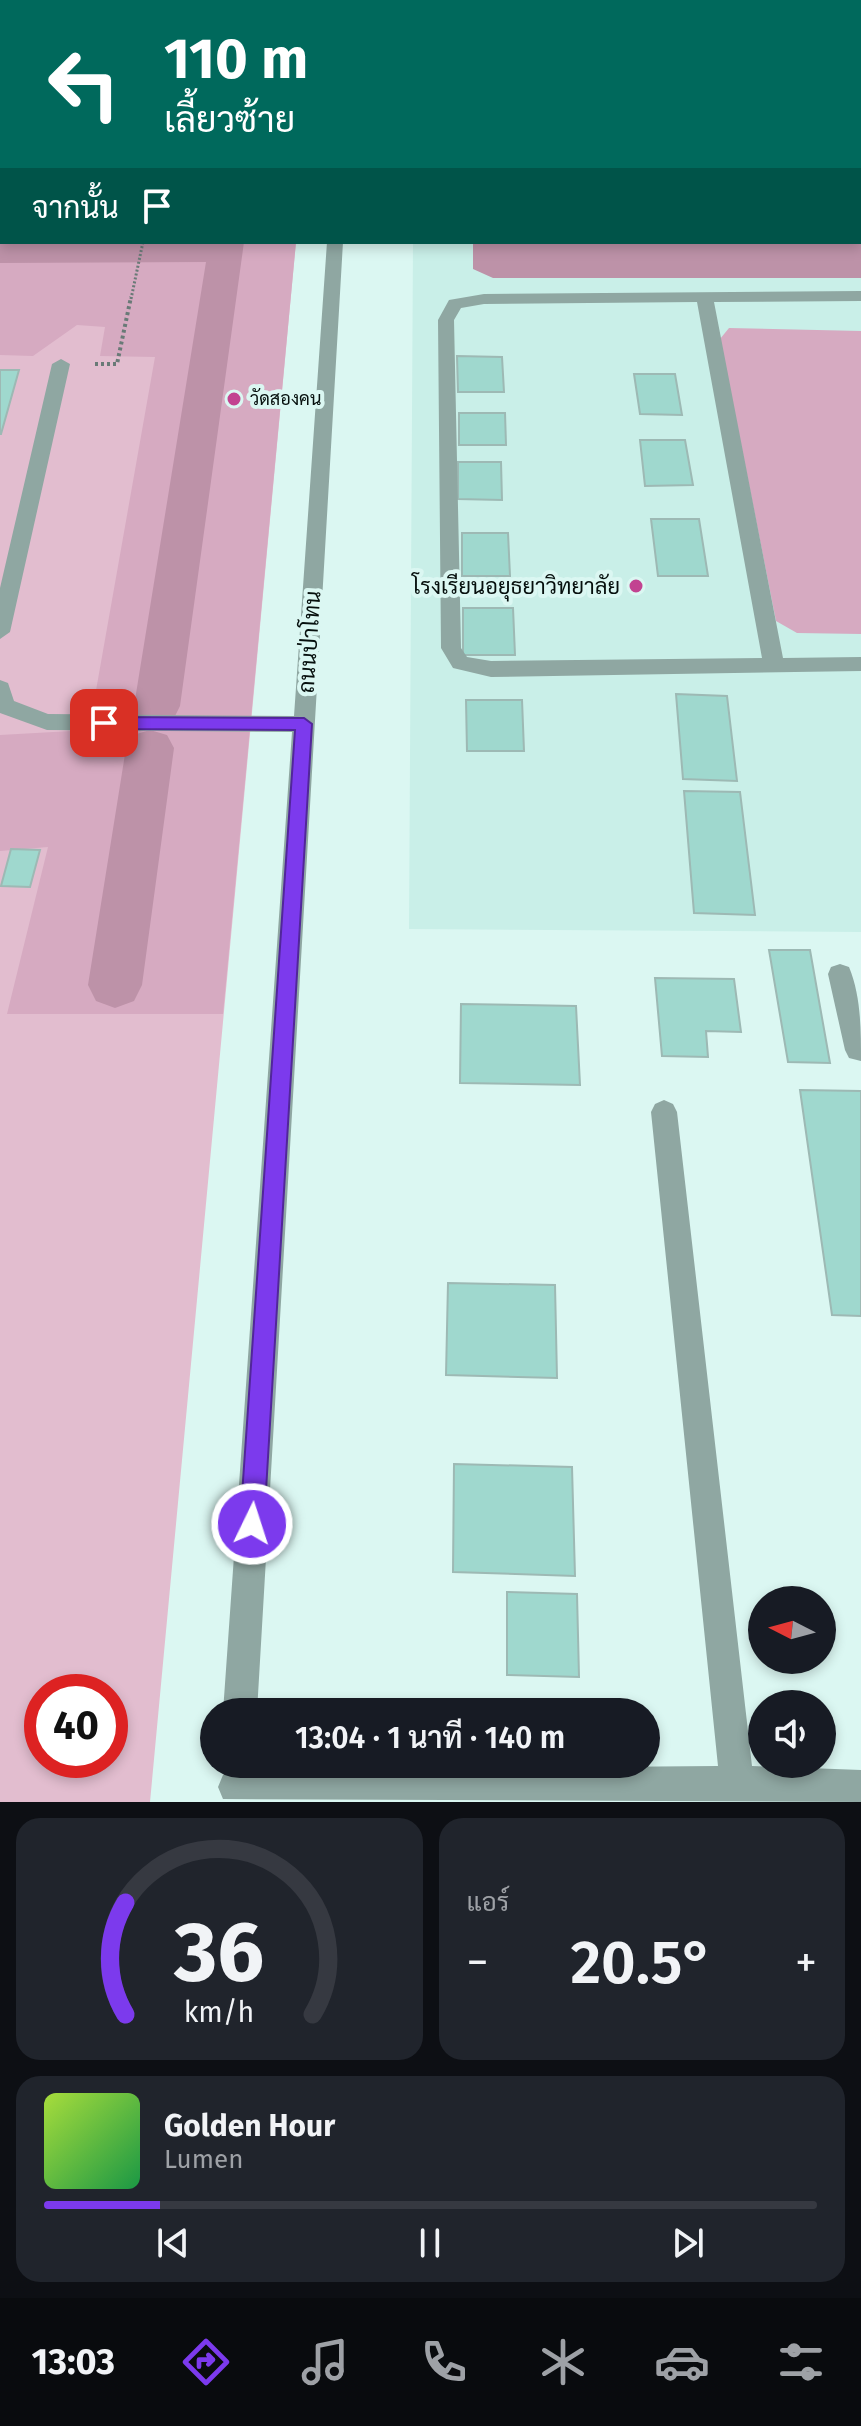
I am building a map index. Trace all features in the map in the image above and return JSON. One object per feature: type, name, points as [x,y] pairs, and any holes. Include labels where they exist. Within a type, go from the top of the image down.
[{"type":"street","name":"ถนนป่าโทน","points":[[241,1698],[335,244]]},
{"type":"street","points":[[861,296],[484,299],[455,304],[446,320],[451,648],[460,663],[491,669],[861,664]]},
{"type":"street","points":[[705,298],[774,665]]},
{"type":"street","points":[[0,632],[61,364]]},
{"type":"street","points":[[0,688],[4,706],[47,722],[304,724]]},
{"type":"street","points":[[840,974],[858,1050],[861,1050]]},
{"type":"street","points":[[664,1112],[737,1783]]},
{"type":"street","points":[[235,1784],[737,1783],[861,1787]]},
{"type":"path","points":[[61,364],[117,364],[143,244]]},
{"type":"shaded area","points":[[0,244],[296,244],[150,1802],[0,1802]]},
{"type":"shaded area","points":[[296,244],[223,1014],[7,1014],[48,847],[0,851],[0,735],[89,730],[155,357],[100,356],[105,327],[77,325],[33,356],[0,355],[0,246]]},
{"type":"shaded area","name":"โรงเรียนอยุธยาวิทยาลัย","points":[[413,244],[861,244],[861,932],[409,929]]},
{"type":"shaded area","points":[[473,244],[861,244],[861,278],[493,278],[473,269]]},
{"type":"shaded area","points":[[729,328],[861,331],[861,634],[797,633],[776,621],[720,339]]},
{"type":"building","points":[[457,356],[502,357],[504,392],[458,392]]},
{"type":"building","points":[[0,370],[19,370],[1,434],[0,434]]},
{"type":"building","points":[[634,374],[675,374],[682,415],[640,414]]},
{"type":"building","points":[[459,413],[505,413],[506,445],[459,445]]},
{"type":"building","points":[[640,440],[685,440],[693,485],[645,486]]},
{"type":"building","points":[[458,462],[501,462],[502,500],[458,499]]},
{"type":"building","points":[[651,519],[699,519],[708,576],[658,576]]},
{"type":"building","points":[[462,533],[508,533],[510,576],[462,576]]},
{"type":"building","points":[[463,608],[513,608],[515,655],[463,655]]},
{"type":"building","points":[[676,694],[727,696],[737,781],[683,779]]},
{"type":"building","points":[[466,700],[522,700],[524,751],[467,751]]},
{"type":"building","points":[[684,791],[740,792],[755,915],[694,913]]},
{"type":"building","points":[[11,849],[40,850],[30,887],[1,886]]},
{"type":"building","points":[[769,950],[810,950],[830,1063],[788,1062]]},
{"type":"building","points":[[655,978],[734,979],[741,1032],[706,1031],[708,1057],[662,1056]]},
{"type":"building","points":[[461,1004],[576,1006],[580,1085],[460,1083]]},
{"type":"building","points":[[800,1090],[861,1091],[861,1316],[832,1315]]},
{"type":"building","points":[[448,1283],[555,1285],[557,1378],[446,1375]]},
{"type":"building","points":[[454,1464],[572,1467],[575,1576],[453,1572]]},
{"type":"building","points":[[507,1592],[577,1594],[579,1677],[507,1675]]},
{"type":"waterway","points":[[225,252],[227,244]]},
{"type":"waterway","points":[[0,253],[225,252]]},
{"type":"waterway","points":[[157,706],[225,252]]},
{"type":"waterway","points":[[115,985],[150,748]]},
{"type":"place","name":"วัดสองคน","points":[[234,399]]},
{"type":"place","name":"โรงเรียนอยุธยาวิทยาลัย","points":[[636,586]]},
{"type":"route","points":[[104,723],[304,724],[252,1524]]}]
